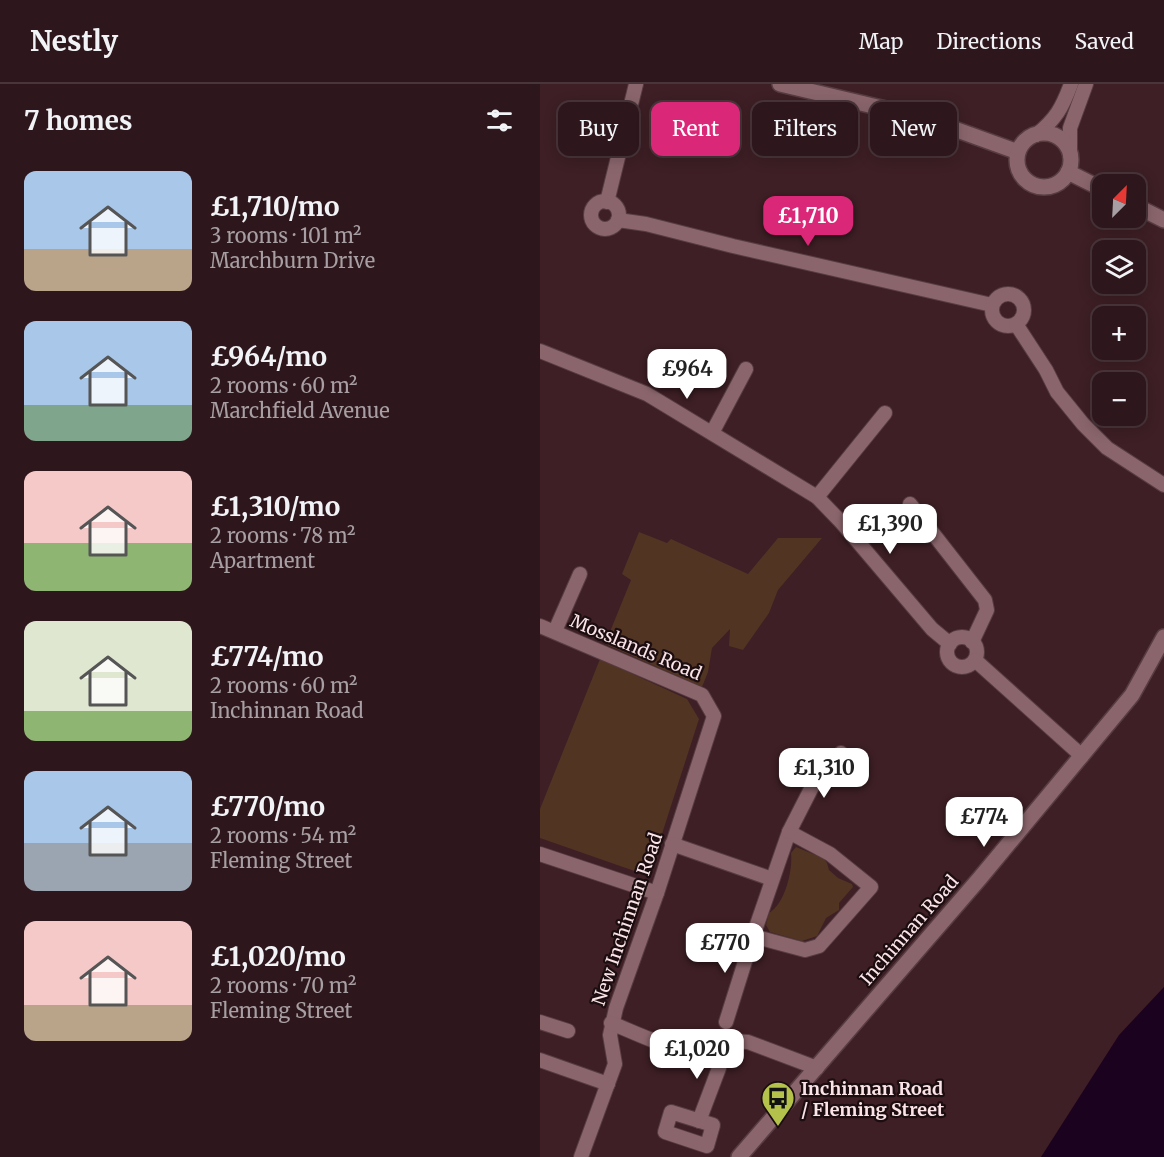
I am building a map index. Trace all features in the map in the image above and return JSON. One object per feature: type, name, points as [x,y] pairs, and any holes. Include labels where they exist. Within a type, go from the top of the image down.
[{"type":"street","points":[[607,202],[636,84]]},
{"type":"street","points":[[780,84],[924,118],[1018,152]]},
{"type":"street","points":[[1071,84],[1059,113],[1051,123],[1026,141],[1018,152],[1019,172],[1029,183],[1036,186],[1044,187],[1058,183],[1068,172],[1070,128],[1086,84]]},
{"type":"street","points":[[1036,135],[1055,136],[1065,144],[1070,155]]},
{"type":"street","points":[[1068,172],[1092,184]]},
{"type":"street","points":[[612,203],[618,211],[618,220],[612,227],[604,229],[593,222],[591,213],[597,204],[612,203]]},
{"type":"street","points":[[1146,211],[1164,220]]},
{"type":"street","points":[[618,220],[646,224],[992,305]]},
{"type":"street","points":[[1004,294],[1014,294],[1022,300],[1025,310],[1021,320],[1011,326],[999,324],[993,315],[992,305],[1004,294]]},
{"type":"street","points":[[1016,324],[1046,370],[1057,392],[1083,424],[1107,448],[1164,485]]},
{"type":"street","points":[[540,351],[647,394],[817,497],[932,629],[950,644]]},
{"type":"street","points":[[712,433],[746,369]]},
{"type":"street","points":[[817,497],[885,412]]},
{"type":"street","points":[[910,504],[985,600],[987,610],[972,642]]},
{"type":"street","name":"Mosslands Road","points":[[555,631],[580,573]]},
{"type":"street","name":"Mosslands Road","points":[[540,626],[702,695]]},
{"type":"street","name":"Inchinnan Road","points":[[739,1157],[818,1068],[1132,695],[1164,637]]},
{"type":"street","points":[[958,638],[972,642],[977,650],[972,664],[963,667],[954,665],[948,658],[950,644],[958,638]]},
{"type":"street","points":[[975,660],[1082,756]]},
{"type":"street","name":"New Inchinnan Road","points":[[582,1157],[615,1064],[610,1035],[611,1023],[657,893],[714,716],[702,695]]},
{"type":"street","points":[[726,1022],[789,832],[812,787],[841,753]]},
{"type":"street","points":[[753,936],[805,950],[819,946],[871,887],[830,854],[789,832]]},
{"type":"street","points":[[672,844],[772,879]]},
{"type":"street","points":[[540,854],[657,893]]},
{"type":"street","points":[[540,1022],[568,1031]]},
{"type":"street","points":[[611,1023],[679,1048],[696,1048],[737,1040],[748,1042],[818,1068]]},
{"type":"street","points":[[699,1120],[718,1068],[716,1043]]},
{"type":"street","points":[[540,1060],[608,1084]]},
{"type":"shaded area","points":[[639,532],[667,543],[671,539],[748,574],[778,538],[822,538],[778,590],[769,613],[743,650],[729,646],[730,629],[712,648],[708,672],[702,687],[605,644],[631,580],[622,574]]},
{"type":"shaded area","points":[[600,659],[687,699],[699,719],[651,868],[649,872],[643,874],[540,838],[540,809]]},
{"type":"shaded area","points":[[796,847],[823,858],[829,870],[838,878],[852,884],[853,887],[839,903],[839,910],[826,918],[817,936],[802,941],[770,932],[766,925],[769,913],[775,909],[784,895],[791,868],[791,853]]},
{"type":"shaded area","points":[[1164,987],[1164,1157],[1041,1157],[1119,1035]]},
{"type":"place","name":"Inchinnan Road / Fleming Street","points":[[778,1127]]}]
